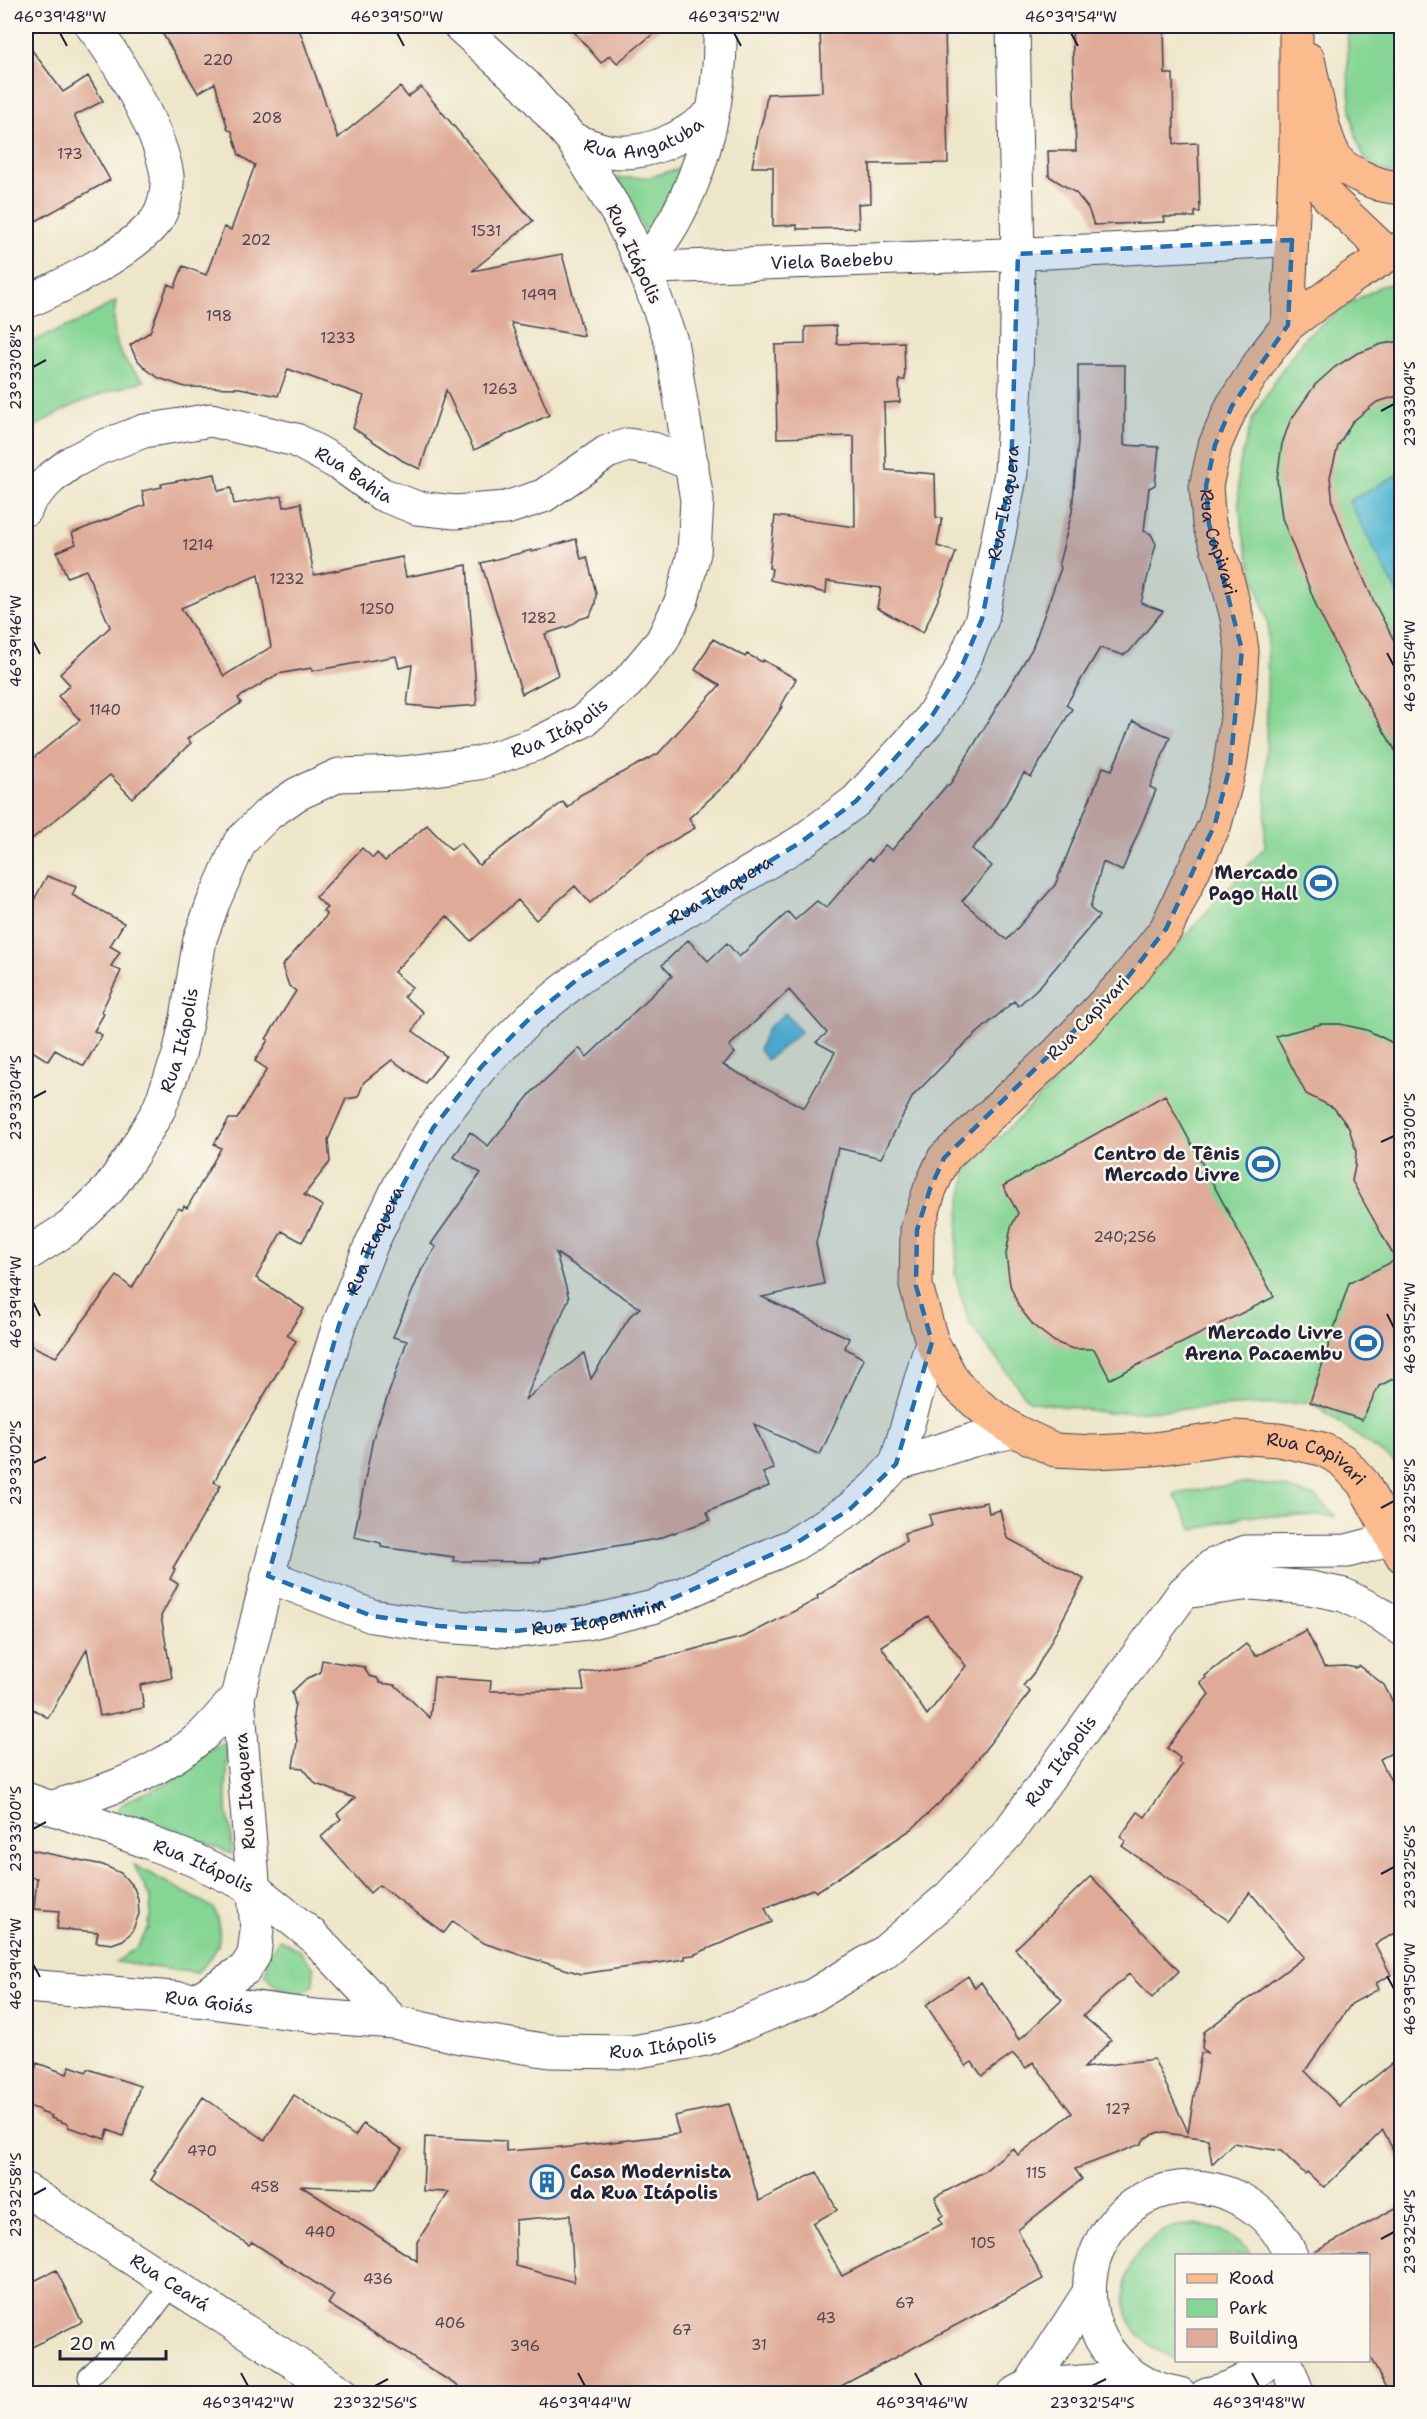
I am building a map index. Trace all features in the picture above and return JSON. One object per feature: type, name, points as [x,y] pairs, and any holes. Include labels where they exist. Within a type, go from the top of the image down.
[{"type":"main road","points":[[1288,325],[1296,143],[1298,26]]},
{"type":"main road","points":[[1298,26],[1329,143],[1338,161],[1351,172],[1377,184],[1392,188],[1401,187]]},
{"type":"main road","points":[[1296,143],[1315,178],[1330,199],[1397,252]]},
{"type":"main road","name":"Rua Capivari","points":[[1396,1546],[1363,1483],[1342,1460],[1322,1449],[1278,1440],[1234,1437],[1154,1449],[1094,1452],[1054,1450],[1015,1431],[955,1384],[932,1342],[916,1286],[917,1230],[930,1189],[944,1158],[1058,1052],[1124,982],[1166,929],[1215,824],[1230,766],[1239,702],[1242,650],[1227,578],[1209,524],[1206,486],[1215,445],[1232,406],[1264,356],[1288,325],[1354,276],[1397,252]]},
{"type":"street","points":[[26,302],[61,287],[131,243],[155,223],[167,195],[163,155],[139,103],[106,42],[92,26]]},
{"type":"street","name":"Rua Itápolis","points":[[26,1255],[70,1227],[109,1189],[133,1154],[159,1109],[181,1046],[200,939],[213,903],[240,842],[268,814],[297,794],[339,775],[403,773],[479,763],[536,744],[583,721],[627,683],[662,641],[682,600],[694,553],[697,500],[671,341],[644,268],[618,214],[572,139],[525,85],[460,26]]},
{"type":"street","name":"Rua Angatuba","points":[[644,268],[672,225],[702,153],[712,113],[721,57],[720,26]]},
{"type":"street","name":"Rua Itaquera","points":[[197,2000],[245,1969],[254,1955],[257,1930],[238,1697],[268,1576],[339,1325],[371,1245],[402,1180],[433,1128],[490,1058],[531,1017],[579,978],[657,928],[801,842],[856,801],[928,722],[958,675],[982,619],[1011,473],[1016,383],[1018,254],[1013,26]]},
{"type":"street","name":"Rua Angatuba","points":[[572,139],[607,151],[644,150],[682,135],[712,113]]},
{"type":"street","name":"Viela Baebebu","points":[[644,268],[1018,254],[1292,240]]},
{"type":"street","name":"Rua Bahia","points":[[26,509],[30,499],[51,478],[72,462],[99,448],[144,431],[211,420],[296,440],[340,465],[381,494],[417,508],[455,512],[506,508],[543,496],[607,452],[628,445],[653,449],[692,464]]},
{"type":"street","name":"Rua Itapemirim","points":[[268,1576],[372,1616],[428,1624],[516,1630],[587,1623],[653,1607],[793,1545],[850,1509],[875,1487],[896,1464],[932,1342]]},
{"type":"street","points":[[896,1464],[973,1440],[1015,1431]]},
{"type":"street","name":"Rua Itápolis","points":[[39,1803],[192,1859],[253,1888],[313,1936],[394,2022],[460,2037],[550,2051],[633,2052],[706,2039],[812,1996],[883,1953],[950,1896],[1008,1833],[1184,1592],[1213,1565],[1246,1552],[1347,1551],[1370,1545],[1396,1546]]},
{"type":"street","points":[[1184,1592],[1252,1583],[1310,1588],[1344,1595],[1377,1612],[1401,1629]]},
{"type":"street","name":"Rua Itaquera","points":[[39,1803],[110,1790],[149,1773],[203,1735],[238,1697]]},
{"type":"street","points":[[315,2016],[324,2006],[330,1994],[334,1979],[333,1958]]},
{"type":"street","name":"Rua Goiás","points":[[26,1986],[197,2000],[315,2016],[394,2022]]},
{"type":"street","points":[[1180,2394],[1163,2391],[1133,2378],[1109,2355],[1094,2326],[1088,2294],[1093,2260],[1108,2229],[1134,2205],[1165,2190],[1200,2187],[1234,2194],[1263,2212],[1285,2240],[1290,2254]]},
{"type":"street","name":"Rua Ceará","points":[[26,2190],[343,2394]]},
{"type":"street","points":[[1022,2390],[1088,2294]]},
{"type":"street","points":[[1207,2394],[1228,2390],[1257,2373],[1268,2362]]},
{"type":"street","points":[[1284,2362],[1298,2394]]},
{"type":"street","points":[[1022,2390],[1133,2378]]},
{"type":"lane","points":[[88,2377],[139,2328],[172,2284]]},
{"type":"highlighted area","points":[[1292,240],[1288,325],[1232,406],[1215,445],[1206,486],[1209,524],[1242,650],[1230,766],[1215,824],[1166,929],[1124,982],[944,1158],[930,1189],[917,1230],[916,1286],[932,1342],[896,1464],[850,1509],[793,1545],[653,1607],[587,1623],[516,1631],[439,1626],[372,1616],[268,1576],[339,1325],[371,1245],[433,1128],[482,1066],[531,1017],[579,978],[801,842],[856,801],[928,722],[958,675],[982,619],[1011,473],[1018,254]]},
{"type":"green space","points":[[1348,26],[1401,26],[1401,177],[1372,165],[1365,158],[1359,146],[1349,94]]},
{"type":"green space","points":[[682,168],[666,202],[646,234],[617,178],[650,177]]},
{"type":"green space","name":"Mercado Pago Hall","points":[[1401,282],[1401,1467],[1310,1402],[1108,1413],[1029,1401],[969,1323],[955,1274],[958,1226],[966,1171],[1045,1092],[1265,847],[1268,623],[1245,544],[1239,507],[1238,470],[1252,420],[1279,374],[1305,337],[1347,305],[1381,286]]},
{"type":"green space","points":[[116,301],[114,324],[118,346],[128,364],[145,381],[113,390],[68,408],[26,434],[26,344],[83,320]]},
{"type":"green space","points":[[1241,1483],[1281,1486],[1317,1498],[1335,1516],[1246,1516],[1193,1530],[1174,1494]]},
{"type":"green space","points":[[224,1743],[227,1756],[226,1799],[231,1833],[231,1854],[174,1829],[120,1817],[117,1810],[127,1801],[166,1783],[210,1750]]},
{"type":"green space","points":[[134,1865],[214,1908],[219,1929],[218,1944],[210,1958],[196,1973],[116,1962],[137,1947],[149,1927],[151,1900]]},
{"type":"green space","points":[[280,1939],[300,1951],[314,1968],[313,1985],[298,1996],[278,1988],[266,1976],[267,1956]]},
{"type":"green space","points":[[1196,2224],[1212,2228],[1234,2238],[1250,2254],[1175,2254],[1175,2359],[1156,2349],[1140,2336],[1130,2322],[1125,2306],[1128,2273],[1135,2258],[1158,2234],[1173,2227]]},
{"type":"water","points":[[1401,473],[1401,600],[1349,501]]},
{"type":"water","points":[[785,1013],[801,1032],[767,1060],[759,1050],[767,1029]]},
{"type":"building","points":[[158,26],[298,26],[338,138],[400,87],[408,97],[421,87],[533,221],[472,271],[562,254],[584,336],[511,323],[549,415],[474,450],[446,390],[420,469],[403,461],[353,428],[364,396],[288,369],[278,396],[240,388],[185,387],[159,378],[146,369],[136,358],[130,345],[150,332],[168,284],[175,287],[183,266],[206,275],[224,227],[231,230],[255,165],[239,155],[232,131],[228,130],[215,83],[198,93]]},
{"type":"building","points":[[569,26],[663,26],[617,63],[610,55],[601,63]]},
{"type":"building","points":[[820,26],[945,26],[948,163],[870,164],[871,203],[858,204],[859,228],[797,229],[797,225],[773,226],[773,167],[752,167],[767,94],[822,92]]},
{"type":"building","points":[[1072,26],[1164,26],[1165,74],[1173,74],[1174,144],[1198,143],[1200,212],[1195,212],[1195,217],[1164,217],[1165,222],[1094,225],[1088,208],[1076,193],[1049,176],[1048,151],[1076,151]]},
{"type":"building","points":[[26,42],[63,92],[88,76],[103,101],[74,116],[110,180],[36,221],[26,202]]},
{"type":"building","points":[[836,326],[837,344],[904,342],[905,380],[899,380],[900,402],[884,403],[886,470],[935,474],[936,517],[942,518],[937,546],[956,552],[923,633],[877,608],[881,588],[827,581],[826,593],[770,580],[772,569],[769,568],[775,516],[855,527],[854,436],[777,438],[775,345],[805,344],[805,327]]},
{"type":"building","points":[[1401,341],[1401,395],[1377,402],[1352,422],[1338,446],[1330,477],[1333,504],[1349,546],[1401,654],[1401,760],[1354,681],[1318,610],[1282,518],[1277,479],[1282,444],[1290,421],[1315,385],[1335,367],[1356,354],[1382,344]]},
{"type":"building","points":[[1078,365],[1125,365],[1124,445],[1159,447],[1155,485],[1149,488],[1144,531],[1151,534],[1156,544],[1141,603],[1163,611],[1129,652],[1123,655],[1100,648],[1066,705],[1072,709],[1031,777],[1024,773],[993,825],[972,849],[992,866],[962,901],[1007,940],[1055,885],[1103,767],[1112,770],[1133,721],[1170,737],[1150,787],[1156,790],[1122,871],[1103,862],[1090,908],[1099,916],[1040,986],[1018,1006],[1014,1001],[958,1050],[913,1096],[881,1158],[838,1148],[816,1243],[824,1284],[762,1297],[849,1338],[845,1348],[864,1359],[820,1455],[754,1424],[774,1469],[763,1473],[769,1486],[707,1512],[710,1520],[657,1539],[540,1559],[540,1562],[453,1561],[454,1557],[381,1547],[381,1543],[354,1537],[373,1438],[407,1341],[393,1337],[422,1269],[436,1247],[431,1244],[481,1173],[454,1157],[470,1132],[488,1146],[532,1092],[579,1048],[587,1057],[672,976],[662,965],[688,940],[708,961],[727,943],[739,957],[788,912],[795,920],[817,901],[826,908],[869,858],[872,861],[885,845],[892,850],[947,785],[949,786],[1032,649],[1061,568],[1059,563],[1072,512],[1078,442]],"holes":[[[789,990],[827,1033],[816,1042],[835,1052],[804,1108],[723,1065],[735,1053],[729,1046]],[[556,1253],[640,1308],[631,1315],[591,1379],[584,1353],[525,1400],[569,1298]]]},
{"type":"building","points":[[215,474],[218,491],[231,488],[234,504],[282,496],[284,507],[301,503],[314,575],[402,557],[406,577],[467,565],[477,705],[440,708],[407,705],[412,665],[399,668],[396,656],[312,671],[312,668],[278,674],[238,698],[241,703],[187,739],[191,743],[132,798],[110,775],[26,844],[26,764],[80,720],[58,696],[70,685],[60,674],[110,627],[86,570],[67,577],[57,552],[76,544],[72,533],[145,505],[142,491],[162,487],[161,484]],"holes":[[[258,575],[271,647],[224,676],[181,608]]]},
{"type":"building","points":[[576,539],[581,559],[587,557],[596,593],[595,604],[590,616],[570,626],[545,634],[558,675],[522,694],[481,563],[532,550],[532,552]]},
{"type":"building","points":[[713,639],[745,657],[747,654],[762,662],[763,660],[796,679],[780,708],[782,707],[737,774],[689,818],[695,828],[646,856],[590,903],[575,886],[536,920],[518,900],[471,941],[447,916],[394,972],[412,987],[404,997],[423,1012],[413,1031],[446,1056],[425,1083],[392,1060],[364,1082],[358,1097],[346,1099],[328,1140],[330,1162],[304,1195],[323,1206],[302,1242],[282,1231],[256,1278],[304,1309],[287,1335],[296,1341],[220,1470],[214,1482],[221,1485],[173,1568],[175,1569],[170,1579],[178,1584],[161,1616],[172,1678],[140,1685],[144,1708],[100,1716],[87,1649],[48,1718],[26,1705],[26,1343],[56,1357],[117,1276],[132,1288],[178,1208],[182,1210],[184,1206],[187,1208],[221,1148],[214,1144],[229,1119],[237,1119],[267,1069],[255,1061],[296,991],[289,986],[282,966],[327,915],[323,911],[327,908],[316,897],[362,848],[373,858],[377,853],[385,861],[427,825],[451,850],[460,843],[479,865],[563,802],[568,808],[580,795],[658,754],[720,685],[695,670]]},
{"type":"building","points":[[47,876],[76,887],[72,895],[124,923],[110,946],[120,952],[111,966],[121,971],[101,1012],[104,1014],[94,1031],[102,1035],[84,1066],[55,1050],[48,1061],[26,1047],[26,915]]},
{"type":"building","points":[[1321,1024],[1340,1024],[1367,1030],[1391,1042],[1401,1050],[1401,1375],[1379,1386],[1362,1420],[1310,1402],[1349,1283],[1396,1260],[1352,1181],[1356,1151],[1349,1128],[1334,1108],[1306,1094],[1276,1036]]},
{"type":"building","name":"Centro de Tênis Mercado Livre","points":[[1165,1095],[1274,1297],[1110,1379],[1094,1349],[1073,1349],[1055,1342],[1034,1326],[1019,1307],[1010,1285],[1006,1254],[1011,1227],[1018,1213],[1003,1186]]},
{"type":"building","points":[[987,1502],[989,1513],[1000,1510],[1007,1538],[1084,1579],[1035,1671],[1023,1686],[1030,1692],[955,1788],[912,1829],[816,1892],[813,1889],[765,1908],[772,1922],[693,1955],[685,1956],[685,1959],[581,1974],[483,1943],[453,1921],[444,1933],[379,1885],[370,1893],[321,1837],[341,1819],[337,1814],[355,1798],[316,1784],[303,1768],[293,1767],[297,1742],[292,1692],[307,1678],[320,1673],[322,1660],[364,1667],[369,1676],[377,1678],[380,1683],[395,1685],[430,1718],[434,1677],[491,1681],[490,1691],[584,1690],[581,1673],[651,1660],[744,1637],[818,1599],[817,1596],[906,1541],[904,1533],[932,1525],[929,1515]],"holes":[[[928,1616],[966,1666],[927,1715],[881,1646]]]},
{"type":"building","points":[[1306,1630],[1324,1667],[1356,1668],[1360,1666],[1384,1685],[1401,1718],[1401,1748],[1380,1759],[1401,1801],[1401,1930],[1375,1944],[1391,1975],[1376,1983],[1379,1989],[1351,2004],[1305,2071],[1339,2106],[1401,2056],[1401,2166],[1383,2130],[1324,2188],[1281,2151],[1233,2143],[1212,2164],[1208,2139],[1159,2132],[1145,2138],[1141,2144],[1075,2169],[1082,2179],[1018,2230],[1043,2279],[826,2394],[470,2394],[328,2304],[334,2295],[252,2242],[249,2245],[151,2180],[156,2172],[154,2171],[203,2097],[265,2140],[294,2095],[355,2136],[363,2124],[402,2149],[375,2189],[301,2186],[417,2261],[417,2242],[449,2192],[423,2191],[425,2137],[506,2141],[506,2151],[562,2148],[679,2134],[674,2116],[729,2104],[759,2201],[817,2172],[837,2210],[813,2223],[842,2276],[942,2224],[939,2218],[943,2215],[935,2197],[983,2172],[1013,2148],[1018,2155],[1072,2113],[1033,2062],[1026,2068],[1013,2054],[982,2076],[972,2062],[966,2066],[926,2005],[968,1976],[975,1988],[981,1982],[1019,2040],[1062,2000],[1015,1949],[1091,1876],[1179,1971],[1152,1998],[1129,1974],[1083,2016],[1111,2040],[1084,2068],[1154,2059],[1188,2132],[1201,2053],[1207,2053],[1202,2048],[1204,2032],[1304,1957],[1250,1892],[1229,1921],[1122,1846],[1126,1841],[1120,1837],[1138,1812],[1145,1817],[1182,1765],[1178,1762],[1180,1758],[1167,1748],[1209,1694],[1200,1682],[1246,1644],[1256,1656]],"holes":[[[570,2215],[574,2282],[516,2266],[515,2220]]]},
{"type":"building","points":[[26,1849],[103,1865],[121,1873],[134,1888],[138,1899],[139,1914],[132,1932],[123,1940],[112,1944],[96,1942],[98,1932],[57,1929],[59,1911],[34,1909],[37,1878],[26,1877]]},
{"type":"building","points":[[37,2063],[67,2074],[70,2066],[87,2072],[88,2069],[140,2086],[123,2136],[108,2130],[105,2139],[68,2127],[68,2124],[26,2105],[26,2097]]},
{"type":"building","points":[[1401,2205],[1401,2394],[1389,2394],[1370,2357],[1370,2254],[1311,2254]]},
{"type":"building","points":[[56,2270],[82,2322],[26,2350],[26,2285]]},
{"type":"place","name":"Mercado Pago Hall","points":[[1321,883]]},
{"type":"place","name":"Centro de Tênis Mercado Livre","points":[[1263,1164]]},
{"type":"place","name":"Mercado Livre Arena Pacaembu","points":[[1366,1343]]},
{"type":"place","name":"Casa Modernista da Rua Itápolis","points":[[547,2182]]}]
